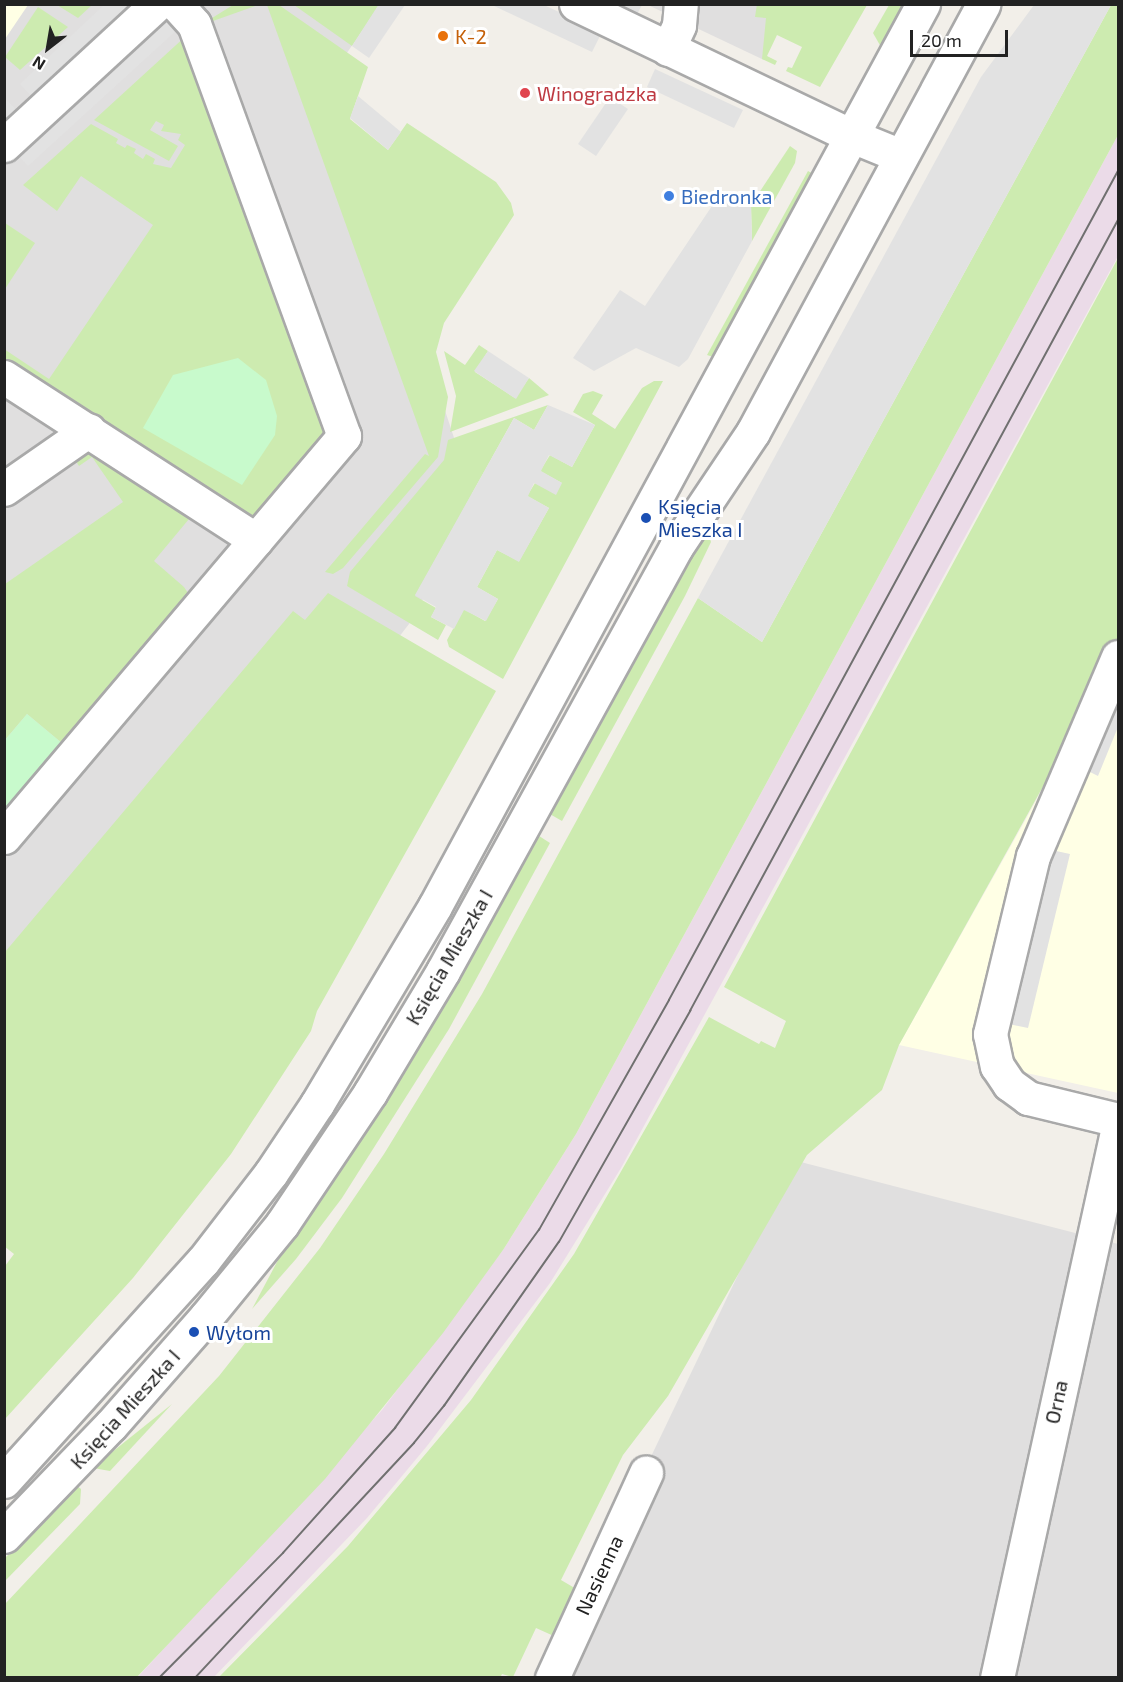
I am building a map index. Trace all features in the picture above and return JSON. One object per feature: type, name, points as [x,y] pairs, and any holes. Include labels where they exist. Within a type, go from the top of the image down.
[{"type":"street","points":[[4,145],[157,4]]},
{"type":"street","points":[[4,837],[344,436],[194,24],[176,4]]},
{"type":"street","points":[[576,4],[852,136],[901,156]]},
{"type":"street","points":[[668,49],[679,26],[681,4]]},
{"type":"street","name":"Księcia Mieszka I","points":[[4,1482],[203,1262],[271,1173],[316,1104],[435,906],[923,4]]},
{"type":"street","name":"Księcia Mieszka I","points":[[4,1536],[111,1425],[206,1317],[282,1224],[363,1102],[443,971],[676,547],[753,432],[983,4]]},
{"type":"street","points":[[4,377],[256,540]]},
{"type":"street","points":[[4,489],[89,430]]},
{"type":"street","points":[[1119,657],[1033,856],[990,1018],[996,1066],[1009,1084],[1028,1098],[1119,1120]]},
{"type":"street","name":"Orna","points":[[997,1677],[1119,1127]]},
{"type":"street","name":"Nasienna","points":[[552,1677],[646,1473]]},
{"type":"shaded area","points":[[379,4],[405,5],[369,58],[352,46]]},
{"type":"shaded area","points":[[4,5],[28,5],[5,39]]},
{"type":"shaded area","points":[[5,5],[380,5],[333,73],[476,504],[409,624],[155,952],[5,1173]]},
{"type":"shaded area","points":[[104,5],[137,5],[34,99],[20,84]]},
{"type":"shaded area","points":[[492,5],[544,5],[602,32],[592,52]]},
{"type":"shaded area","points":[[611,5],[642,5],[636,16]]},
{"type":"shaded area","points":[[648,5],[778,5],[764,60]]},
{"type":"shaded area","points":[[1034,5],[1111,5],[762,642],[698,598],[981,77]]},
{"type":"shaded area","points":[[165,13],[179,28],[28,166],[14,151]]},
{"type":"shaded area","points":[[655,69],[743,110],[734,128],[647,87]]},
{"type":"shaded area","points":[[358,96],[401,132],[388,150],[350,118]]},
{"type":"shaded area","points":[[4,97],[19,113],[4,126]]},
{"type":"shaded area","points":[[610,97],[628,109],[596,156],[578,144]]},
{"type":"shaded area","points":[[1118,135],[1118,256],[621,1168],[550,1283],[427,1446],[367,1518],[214,1677],[137,1678],[382,1410],[503,1250],[576,1134]]},
{"type":"shaded area","points":[[722,191],[751,205],[752,241],[688,359],[679,367],[636,348],[594,371],[573,358],[620,290],[645,306]]},
{"type":"shaded area","points":[[488,351],[529,378],[516,399],[474,371]]},
{"type":"shaded area","points":[[548,405],[595,425],[572,467],[549,455],[541,471],[562,483],[556,495],[534,483],[528,496],[549,508],[519,562],[497,550],[477,587],[498,599],[486,621],[464,610],[454,629],[431,617],[436,607],[415,595],[514,418],[534,430]]},
{"type":"shaded area","points":[[1118,652],[1118,1093],[899,1045],[1031,810]]},
{"type":"shaded area","points":[[1118,693],[1118,727],[1098,776],[1086,770]]},
{"type":"shaded area","points":[[1047,849],[1070,854],[1028,1028],[1004,1023]]},
{"type":"shaded area","points":[[793,1160],[1118,1244],[1118,1677],[545,1678]]},
{"type":"green space","points":[[757,4],[867,5],[820,87],[786,71],[788,67],[792,68],[802,47],[777,35],[767,56],[777,61],[775,65],[762,59],[766,18],[755,17]]},
{"type":"green space","points":[[57,5],[92,5],[78,18]]},
{"type":"green space","points":[[233,5],[258,5],[213,21],[220,42],[212,45],[204,23]]},
{"type":"green space","points":[[267,5],[279,5],[368,67],[350,119],[388,150],[407,123],[496,182],[511,203],[514,215],[444,323],[436,352],[448,397],[438,457],[343,568],[333,574],[325,572],[425,454],[429,456]]},
{"type":"green space","points":[[294,5],[379,5],[352,46]]},
{"type":"green space","points":[[889,5],[904,5],[881,47],[873,33]]},
{"type":"green space","points":[[1111,5],[1118,5],[1118,135],[576,1134],[503,1250],[443,1333],[325,1479],[137,1677],[5,1678],[5,1604],[219,1376],[320,1248],[384,1154],[482,994],[698,598],[762,642]]},
{"type":"green space","points":[[38,7],[68,27],[20,70],[5,57]]},
{"type":"green space","points":[[187,35],[330,433],[260,516],[246,514],[5,364],[4,349],[49,379],[153,225],[81,176],[57,211],[23,185],[91,124],[118,139],[116,143],[125,148],[127,145],[136,149],[134,153],[143,159],[146,154],[155,159],[153,164],[171,168],[185,145],[178,140],[181,134],[161,131],[164,125],[156,121],[150,130],[178,146],[169,161],[94,120]]},
{"type":"green space","points":[[790,146],[797,151],[795,163],[752,241],[751,205]]},
{"type":"green space","points":[[808,171],[815,175],[716,358],[707,355]]},
{"type":"green space","points":[[5,223],[35,243],[5,289]]},
{"type":"green space","points":[[1118,258],[1118,652],[899,1045],[882,1090],[807,1155],[668,1396],[623,1455],[561,1580],[578,1590],[556,1637],[536,1628],[513,1677],[502,1674],[500,1678],[218,1678],[348,1546],[471,1400],[574,1254],[709,1017],[759,1044],[761,1041],[775,1048],[786,1021],[724,987]]},
{"type":"green space","points":[[479,345],[488,351],[475,372],[515,398],[529,378],[549,395],[450,432],[456,396],[444,351],[465,365]]},
{"type":"green space","points":[[238,358],[266,380],[277,416],[275,435],[242,485],[143,428],[173,375]]},
{"type":"green space","points":[[654,381],[663,381],[503,679],[449,647],[447,640],[464,609],[485,621],[498,599],[477,587],[497,550],[519,561],[549,508],[527,496],[535,483],[562,483],[540,471],[550,455],[572,467],[595,425],[573,412],[583,394],[593,391],[603,395],[592,414],[615,429],[642,388]]},
{"type":"green space","points":[[548,405],[534,430],[514,418],[415,596],[436,608],[431,617],[446,625],[438,640],[347,586],[350,572],[444,460],[448,440]]},
{"type":"green space","points":[[90,442],[192,503],[189,519],[154,561],[184,587],[192,599],[63,744],[27,714],[5,740],[5,584],[123,502],[92,457],[79,466],[72,455]]},
{"type":"green space","points":[[707,529],[711,542],[685,596],[562,821],[548,813],[675,572]]},
{"type":"green space","points":[[328,593],[496,691],[317,1011],[311,1031],[231,1154],[133,1278],[5,1419],[5,1266],[14,1254],[4,1246],[5,952],[293,611],[305,620]]},
{"type":"green space","points":[[27,714],[63,744],[5,814],[5,740]]},
{"type":"green space","points":[[536,834],[550,843],[449,1029],[342,1198],[296,1259],[252,1309],[286,1245]]},
{"type":"green space","points":[[172,1404],[110,1471],[93,1468],[96,1465]]},
{"type":"green space","points":[[76,1485],[81,1489],[80,1504],[5,1581],[5,1558]]},
{"type":"tram line","points":[[159,1678],[283,1553],[395,1428],[539,1230],[669,1000],[1118,171]]},
{"type":"tram line","points":[[195,1678],[414,1443],[444,1406],[559,1242],[690,1011],[1118,220]]},
{"type":"place","name":"K-2","points":[[443,36]]},
{"type":"place","name":"Winogradzka","points":[[525,93]]},
{"type":"place","name":"Biedronka","points":[[669,196]]},
{"type":"place","name":"Księcia Mieszka I","points":[[646,518]]},
{"type":"place","name":"Wyłom","points":[[194,1332]]}]
